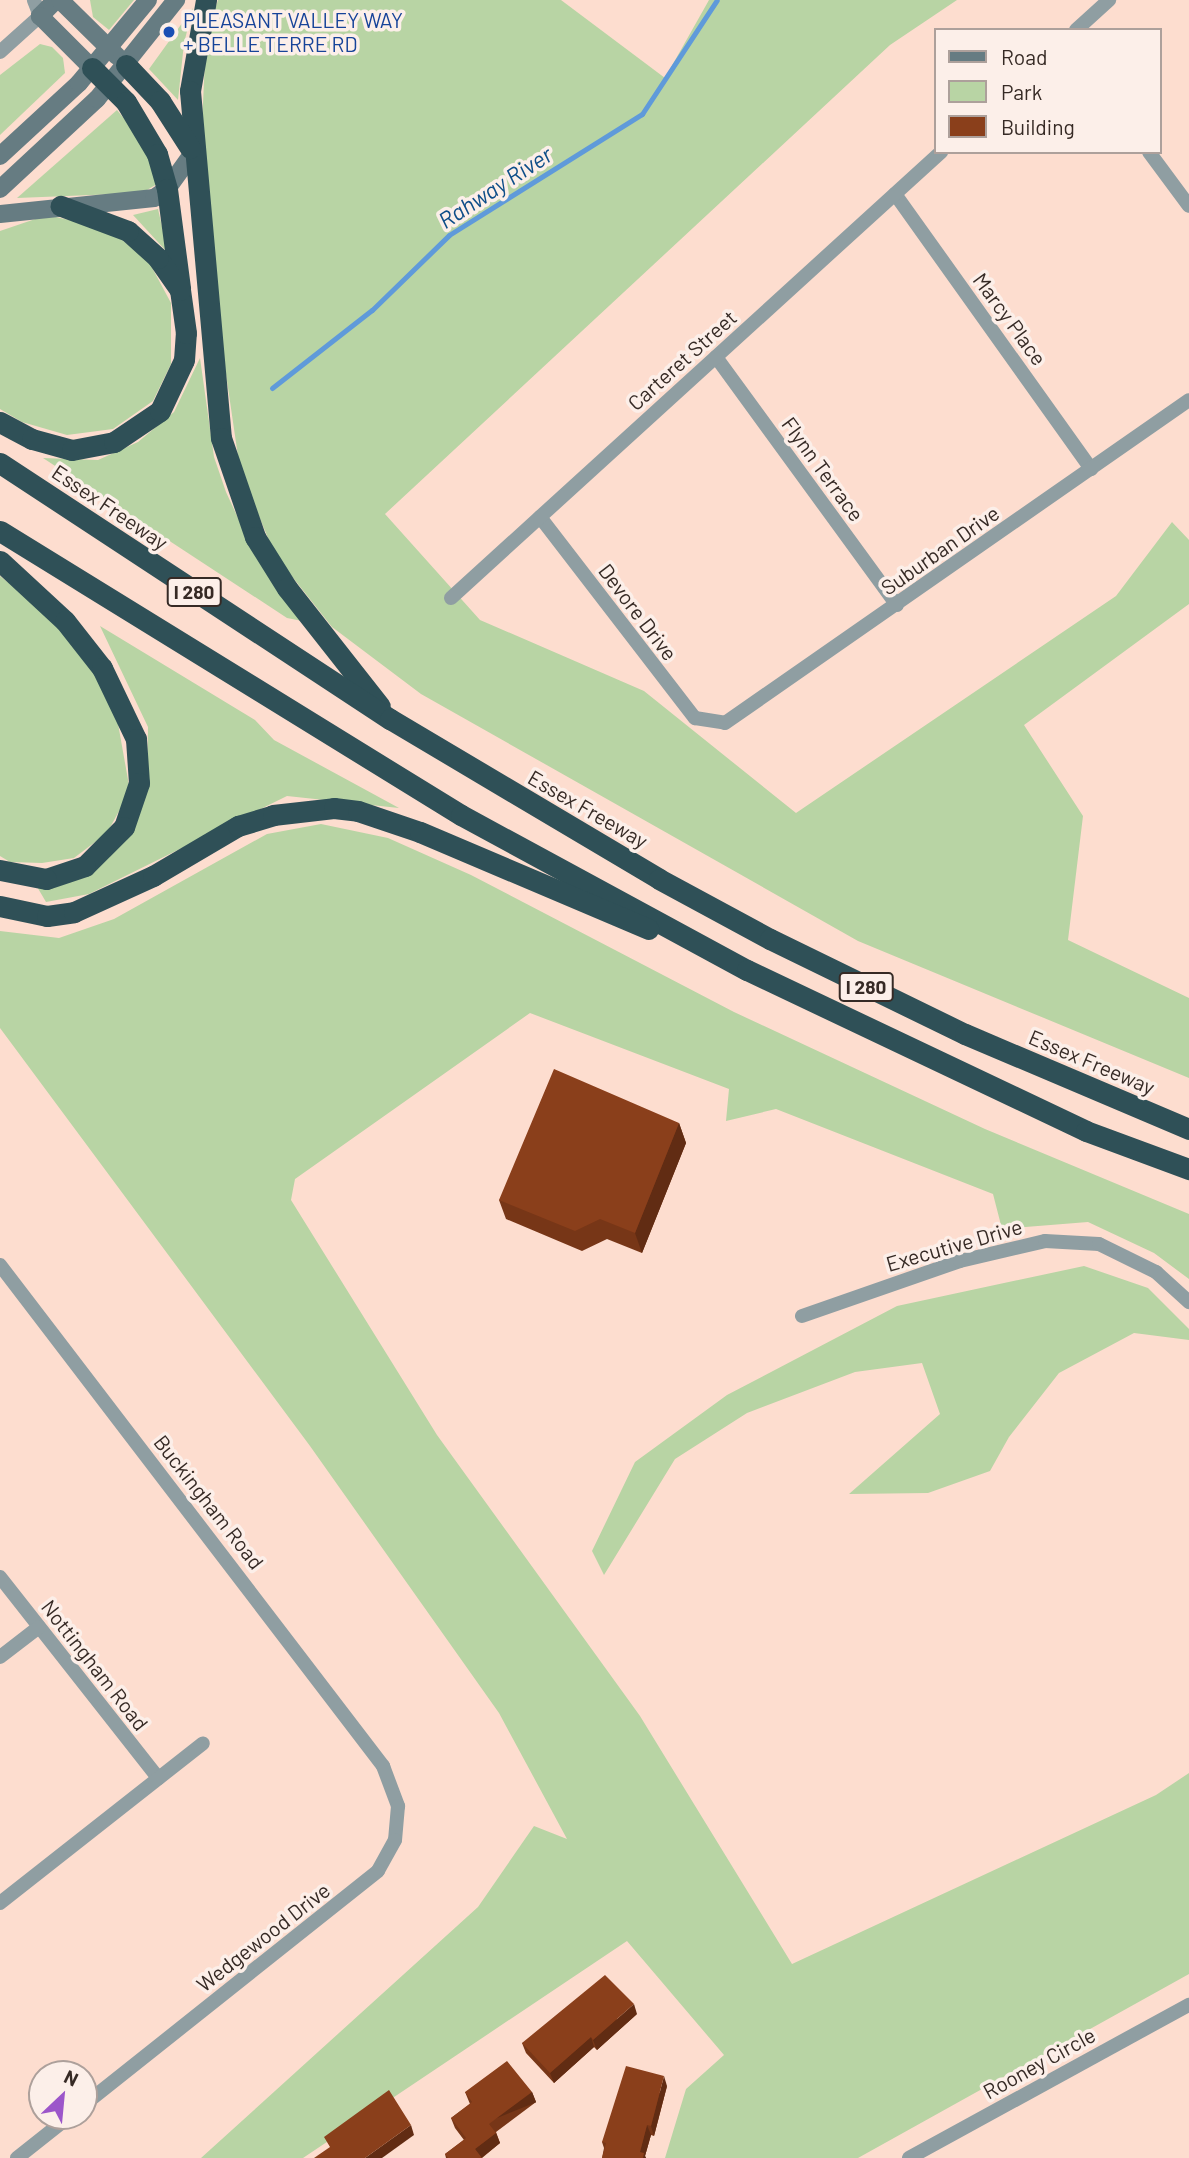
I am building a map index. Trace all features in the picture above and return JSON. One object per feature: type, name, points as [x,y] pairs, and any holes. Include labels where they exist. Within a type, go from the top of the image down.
[{"type":"highway","points":[[206,0],[190,91],[193,153],[221,438],[255,537],[287,588],[390,719]]},
{"type":"highway","points":[[126,65],[160,101],[193,153]]},
{"type":"highway","points":[[0,422],[32,439],[72,450],[114,442],[147,424],[171,396],[184,360],[186,333],[167,189],[144,127],[110,85],[92,68]]},
{"type":"highway","points":[[61,206],[112,223],[144,242],[180,290]]},
{"type":"highway","name":"Essex Freeway","points":[[0,463],[390,719],[543,812],[770,939],[965,1034],[1189,1129]]},
{"type":"highway","name":"I 280","points":[[0,531],[461,815],[747,970],[1074,1125],[1189,1170]]},
{"type":"highway","points":[[0,561],[46,600],[102,668],[136,739],[139,783],[124,827],[85,866],[46,879],[0,870]]},
{"type":"highway","points":[[0,905],[47,916],[74,912],[153,876],[238,826],[273,815],[334,808],[358,811],[420,832],[747,970]]},
{"type":"main road","points":[[92,68],[37,8],[58,0],[126,65]]},
{"type":"main road","points":[[0,156],[92,68],[148,0]]},
{"type":"main road","points":[[0,189],[110,85],[176,0]]},
{"type":"main road","points":[[0,214],[61,206],[139,202],[167,189],[193,153]]},
{"type":"street","points":[[1078,28],[1109,0]]},
{"type":"street","points":[[0,52],[37,8]]},
{"type":"street","name":"Carteret Street","points":[[451,598],[939,154]]},
{"type":"street","points":[[1150,154],[1189,206]]},
{"type":"street","name":"Marcy Place","points":[[895,194],[1091,469]]},
{"type":"street","name":"Flynn Terrace","points":[[716,357],[897,605]]},
{"type":"street","name":"Suburban Drive","points":[[711,723],[725,723],[741,714],[1189,400]]},
{"type":"street","name":"Devore Drive","points":[[540,517],[676,697],[695,718],[711,723]]},
{"type":"street","name":"Executive Drive","points":[[802,1316],[960,1261],[1045,1241],[1099,1244],[1156,1272],[1189,1302]]},
{"type":"street","name":"Buckingham Road","points":[[0,1265],[383,1766]]},
{"type":"street","name":"Nottingham Road","points":[[0,1577],[158,1778]]},
{"type":"street","points":[[0,1657],[39,1627]]},
{"type":"street","points":[[0,1903],[203,1743]]},
{"type":"street","name":"Wedgewood Drive","points":[[98,2094],[379,1871],[396,1840],[399,1824],[395,1789],[383,1766]]},
{"type":"street","name":"Rooney Circle","points":[[909,2158],[1189,2005]]},
{"type":"street","points":[[17,2158],[52,2130]]},
{"type":"green space","points":[[90,0],[134,0],[109,30],[93,17]]},
{"type":"green space","points":[[218,0],[561,0],[665,78],[709,0],[957,0],[890,45],[385,514],[480,620],[644,691],[796,813],[1116,596],[1172,522],[1189,540],[1189,604],[1024,725],[1083,816],[1068,940],[1189,998],[1189,1078],[858,941],[421,694],[332,627],[275,555],[240,470],[220,333],[202,125],[206,37]]},
{"type":"green space","points":[[193,8],[184,43],[178,100],[149,69]]},
{"type":"green space","points":[[40,44],[52,47],[63,58],[65,73],[0,135],[0,75]]},
{"type":"green space","points":[[117,110],[147,147],[157,184],[142,193],[17,198]]},
{"type":"green space","points":[[158,209],[168,253],[133,215]]},
{"type":"green space","points":[[47,215],[109,229],[149,262],[171,303],[171,364],[153,401],[113,429],[67,435],[22,422],[0,409],[0,231]]},
{"type":"green space","points":[[200,358],[214,457],[226,492],[238,518],[302,621],[287,618],[43,458],[98,460],[138,442],[174,412]]},
{"type":"green space","points":[[0,576],[54,619],[114,701],[130,791],[107,833],[74,858],[42,863],[10,862],[0,856]]},
{"type":"green space","points":[[100,626],[255,720],[274,740],[399,808],[287,796],[89,894],[46,902],[36,885],[89,874],[147,785],[148,727]]},
{"type":"green space","points":[[321,824],[388,838],[471,875],[734,1012],[985,1129],[1189,1214],[1189,1279],[1154,1253],[1088,1222],[1002,1229],[993,1194],[776,1109],[726,1121],[729,1089],[530,1013],[295,1179],[291,1200],[437,1435],[640,1716],[792,1964],[1156,1795],[1189,1773],[1189,1974],[858,2158],[665,2158],[686,2089],[724,2055],[627,1941],[303,2158],[201,2158],[478,1907],[534,1826],[567,1839],[499,1713],[310,1446],[0,1028],[0,931],[59,938],[114,919],[267,834]]},
{"type":"green space","points":[[1084,1266],[1148,1288],[1189,1329],[1189,1340],[1134,1333],[1059,1373],[1009,1437],[990,1471],[928,1493],[849,1494],[940,1414],[922,1363],[855,1372],[747,1413],[675,1459],[604,1575],[592,1551],[635,1462],[727,1395],[897,1306]]},
{"type":"building","points":[[554,1069],[679,1123],[635,1233],[600,1219],[575,1231],[499,1200]]},
{"type":"building","points":[[605,1975],[634,2004],[550,2073],[522,2043]]},
{"type":"building","points":[[507,2061],[532,2092],[489,2124],[496,2133],[475,2149],[482,2158],[448,2158],[445,2154],[466,2138],[451,2118],[472,2102],[465,2092]]},
{"type":"building","points":[[626,2066],[664,2076],[651,2126],[647,2125],[640,2152],[644,2153],[643,2158],[602,2158],[606,2143],[602,2142]]},
{"type":"building","points":[[389,2090],[411,2125],[365,2158],[314,2158],[330,2147],[324,2137]]},
{"type":"waterway","name":"Rahway River","points":[[272,388],[372,310],[449,235],[642,114],[717,0]]},
{"type":"place","name":"PLEASANT VALLEY WAY + BELLE TERRE RD","points":[[169,32]]}]
